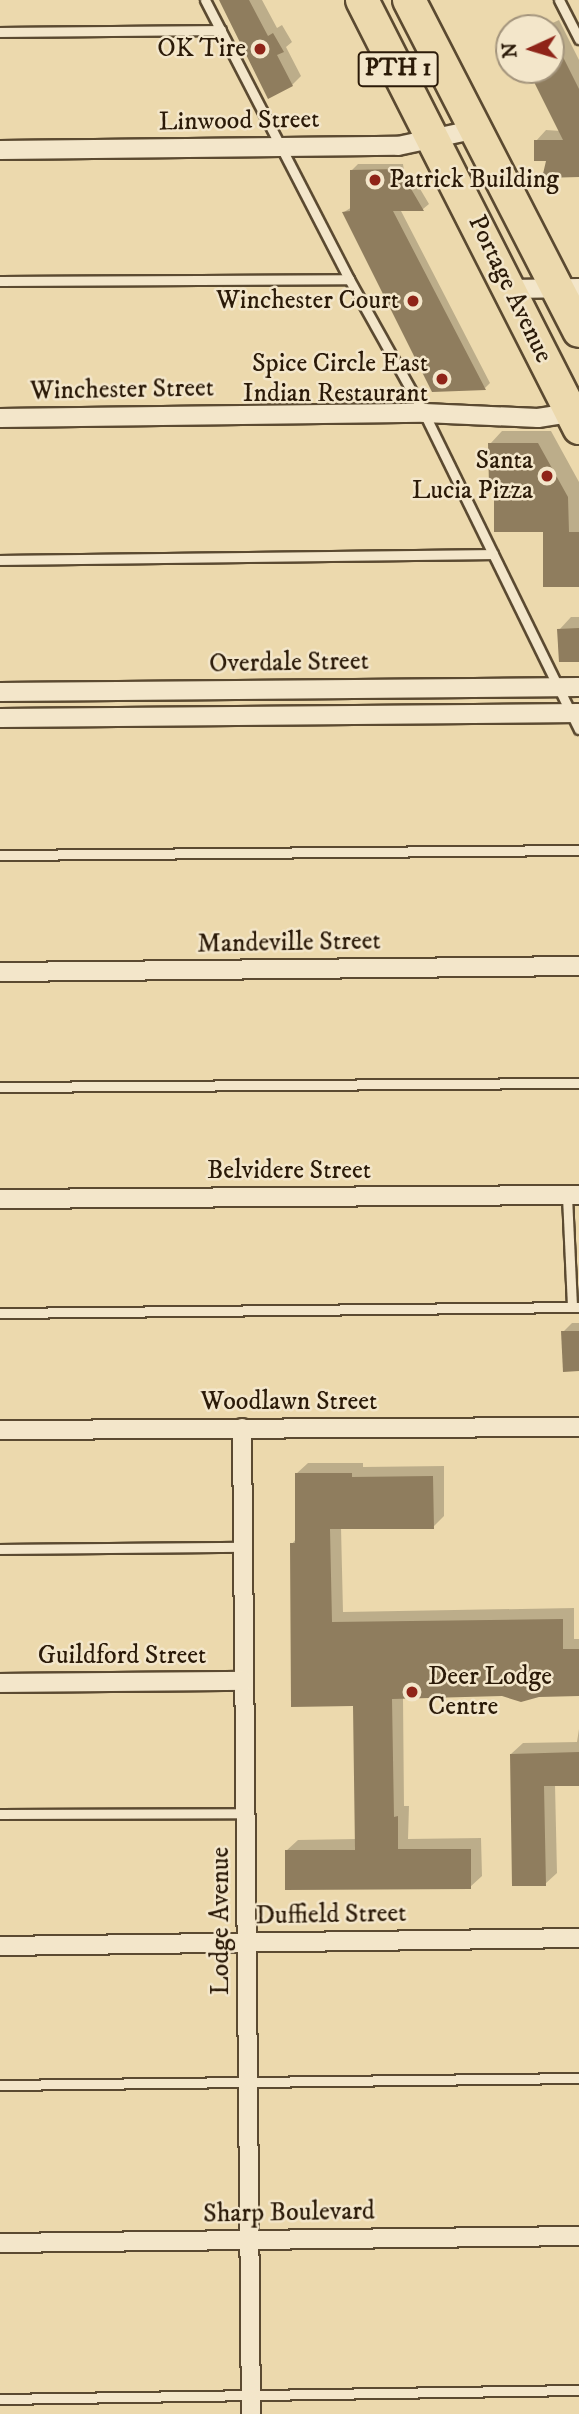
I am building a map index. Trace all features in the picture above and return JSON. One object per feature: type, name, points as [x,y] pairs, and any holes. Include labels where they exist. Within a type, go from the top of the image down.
[{"type":"highway","name":"Portage Avenue","points":[[362,0],[576,417]]},
{"type":"highway","name":"Portage Avenue","points":[[409,0],[477,129],[569,289],[579,331]]},
{"type":"street","name":"Linwood Street","points":[[0,150],[398,146],[477,129]]},
{"type":"street","points":[[510,289],[569,289]]},
{"type":"street","name":"Winchester Street","points":[[0,418],[424,413],[576,417]]},
{"type":"street","name":"Overdale Street","points":[[0,692],[579,687]]},
{"type":"street","name":"Overdale Street","points":[[0,718],[575,713]]},
{"type":"street","name":"Mandeville Street","points":[[0,972],[579,966]]},
{"type":"street","name":"Belvidere Street","points":[[0,1199],[573,1196]]},
{"type":"street","name":"Woodlawn Street","points":[[0,1430],[579,1427]]},
{"type":"street","name":"Lodge Avenue","points":[[242,1428],[251,2405]]},
{"type":"street","name":"Guildford Street","points":[[0,1683],[244,1681]]},
{"type":"street","name":"Duffield Street","points":[[0,1946],[579,1938]]},
{"type":"street","name":"Sharp Boulevard","points":[[0,2243],[579,2236]]},
{"type":"lane","points":[[205,0],[348,279],[424,413],[556,687],[575,713],[579,729]]},
{"type":"lane","points":[[559,0],[579,39]]},
{"type":"lane","points":[[0,32],[221,30]]},
{"type":"lane","points":[[0,281],[348,279]]},
{"type":"lane","points":[[0,560],[493,554]]},
{"type":"lane","points":[[0,855],[579,850]]},
{"type":"lane","points":[[0,1087],[579,1083]]},
{"type":"lane","points":[[0,1313],[575,1307],[573,1196]]},
{"type":"lane","points":[[0,1549],[243,1547]]},
{"type":"lane","points":[[0,1814],[246,1813]]},
{"type":"lane","points":[[0,2085],[579,2078]]},
{"type":"lane","points":[[0,2399],[251,2405],[579,2390]]},
{"type":"building","points":[[219,0],[249,0],[268,36],[273,33],[284,52],[277,55],[293,86],[268,99]]},
{"type":"building","points":[[565,61],[579,89],[579,177],[542,178],[546,161],[534,161],[534,140],[563,140],[535,84],[565,84]]},
{"type":"building","name":"Winchester Court","points":[[397,169],[399,183],[407,182],[424,211],[393,211],[486,390],[432,392],[342,212],[350,211],[350,170]]},
{"type":"building","points":[[488,443],[538,443],[568,497],[569,532],[579,532],[579,587],[543,587],[543,532],[494,532],[494,486],[489,486]]},
{"type":"building","points":[[579,628],[579,662],[559,662],[557,629]]},
{"type":"building","points":[[561,1331],[579,1331],[579,1371],[563,1372]]},
{"type":"building","points":[[295,1473],[352,1473],[352,1477],[433,1476],[434,1529],[330,1529],[332,1622],[563,1619],[563,1649],[579,1649],[579,1696],[539,1697],[521,1702],[502,1696],[392,1699],[394,1817],[398,1816],[398,1849],[471,1849],[471,1889],[285,1890],[285,1850],[355,1850],[353,1706],[291,1707],[290,1543],[295,1543]]},
{"type":"building","points":[[579,1752],[579,1786],[544,1786],[546,1886],[512,1886],[510,1754]]},
{"type":"place","name":"OK Tire","points":[[260,49]]},
{"type":"place","name":"Patrick Building","points":[[375,180]]},
{"type":"place","name":"Winchester Court","points":[[413,301]]},
{"type":"place","name":"Spice Circle East Indian Restaurant","points":[[442,379]]},
{"type":"place","name":"Santa Lucia Pizza","points":[[547,476]]},
{"type":"place","name":"Deer Lodge Centre","points":[[412,1692]]}]
